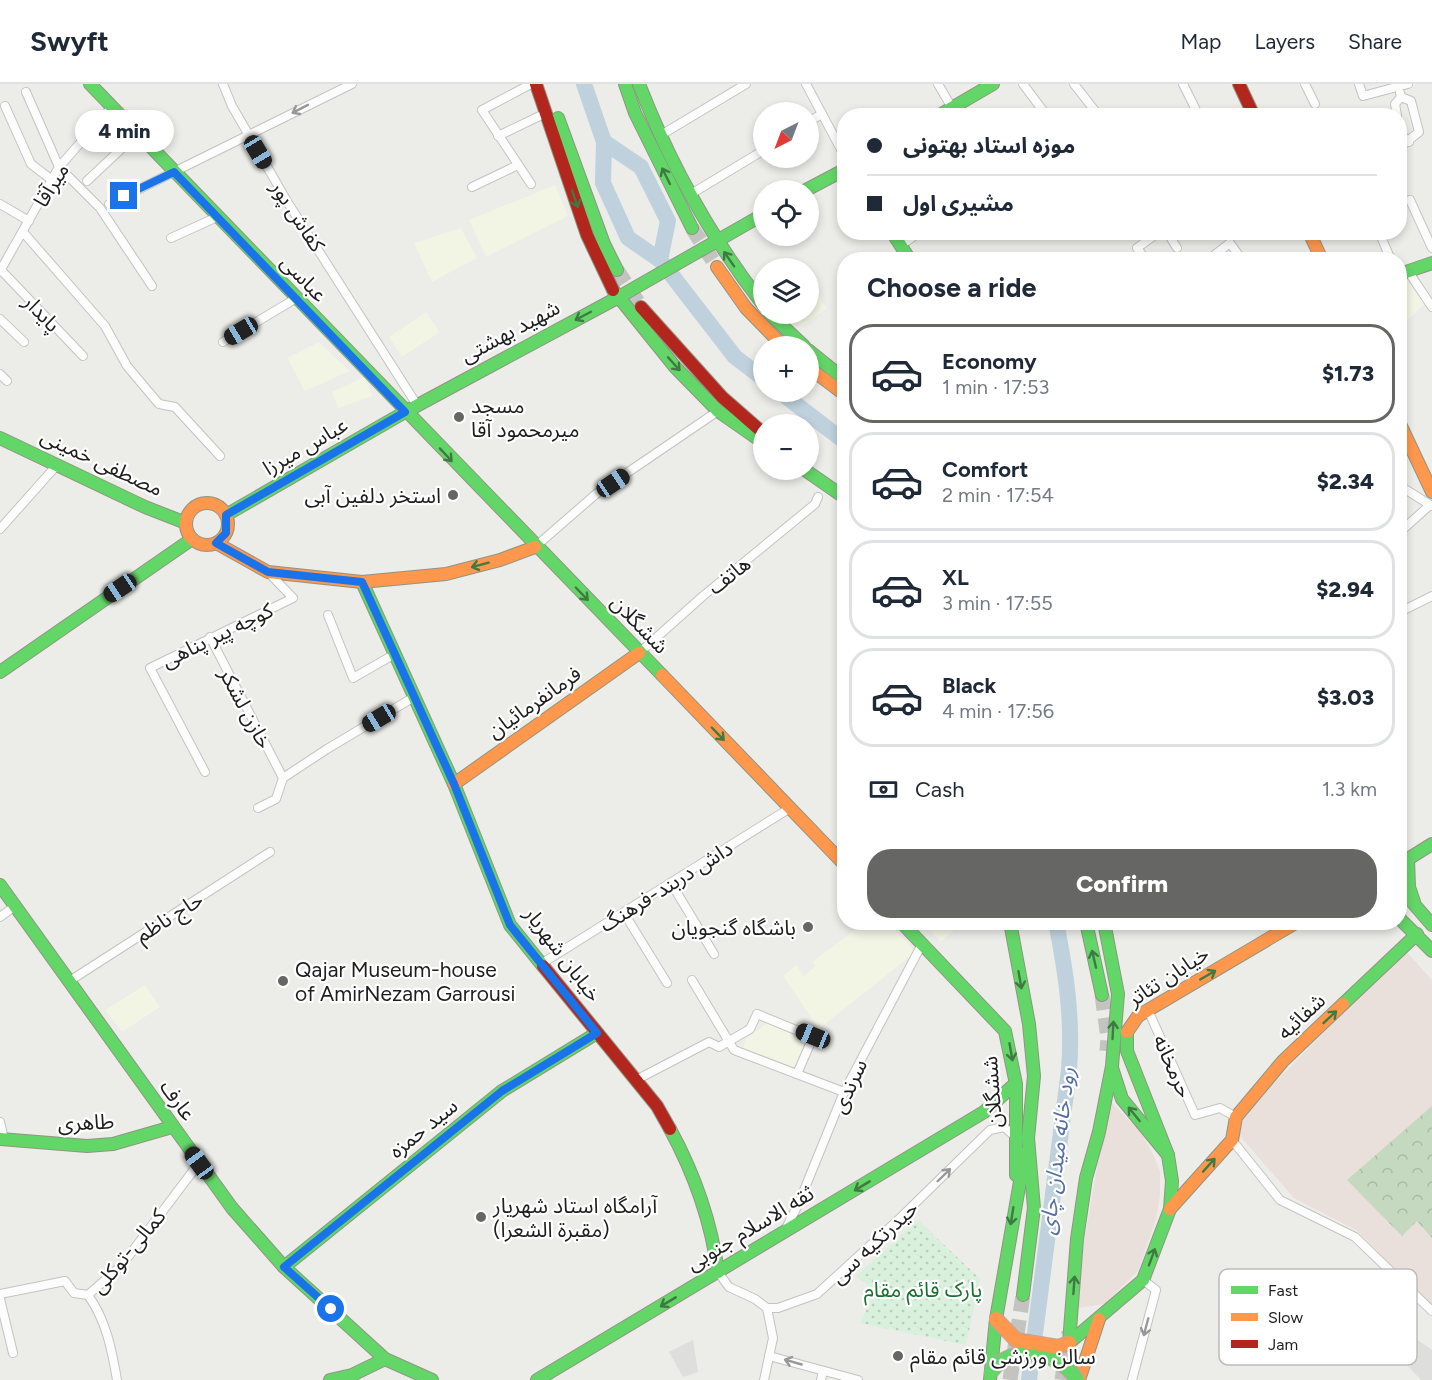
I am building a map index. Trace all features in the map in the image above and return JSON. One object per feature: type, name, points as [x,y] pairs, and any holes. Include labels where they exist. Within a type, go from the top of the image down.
[{"type":"main road","name":"عباسى","points":[[90,84],[295,298],[411,409]]},
{"type":"main road","points":[[536,84],[587,235],[617,298],[675,367],[718,411],[753,436]]},
{"type":"main road","points":[[546,84],[604,244],[617,270]]},
{"type":"main road","points":[[625,84],[635,113],[692,228]]},
{"type":"main road","points":[[639,84],[661,135],[715,240],[753,291]]},
{"type":"main road","points":[[952,108],[993,84]]},
{"type":"main road","points":[[1239,84],[1250,108]]},
{"type":"main road","points":[[819,183],[837,174]]},
{"type":"main road","points":[[715,240],[753,220]]},
{"type":"main road","name":"شهید بهشتى","points":[[411,409],[635,288],[715,240]]},
{"type":"main road","points":[[897,240],[904,252]]},
{"type":"main road","points":[[1407,272],[1432,263]]},
{"type":"main road","points":[[717,267],[746,308],[773,336]]},
{"type":"main road","points":[[641,307],[722,397],[753,424]]},
{"type":"main road","points":[[781,324],[793,336]]},
{"type":"main road","points":[[819,359],[837,373]]},
{"type":"main road","points":[[819,375],[837,389]]},
{"type":"main road","name":"عباس میرزا","points":[[226,515],[411,409]]},
{"type":"main road","name":"ششگلان","points":[[411,409],[535,547],[837,857]]},
{"type":"main road","name":"مصطفی خمینی","points":[[0,438],[145,507],[186,523]]},
{"type":"main road","points":[[1407,441],[1431,501]]},
{"type":"main road","points":[[819,480],[837,493]]},
{"type":"main road","points":[[203,504],[216,506],[226,515],[226,533],[216,543],[204,545],[192,539],[186,523],[191,510],[203,504]]},
{"type":"main road","points":[[0,671],[192,539]]},
{"type":"main road","points":[[216,543],[268,572],[362,582],[446,574],[500,560],[535,547]]},
{"type":"main road","name":"خیابان شهریار","points":[[362,582],[454,784],[510,925],[657,1106],[691,1168],[713,1235],[718,1272]]},
{"type":"main road","name":"فرمانفرمائیان","points":[[454,784],[639,653]]},
{"type":"main road","points":[[1407,859],[1432,844]]},
{"type":"main road","points":[[1407,877],[1415,906]]},
{"type":"main road","name":"عارف","points":[[0,885],[232,1208],[284,1267],[385,1359],[432,1380]]},
{"type":"main road","points":[[1407,896],[1431,920]]},
{"type":"main road","points":[[1407,925],[1432,951]]},
{"type":"main road","name":"ششگلان","points":[[909,930],[1005,1031],[1011,1047],[1022,1138]]},
{"type":"main road","points":[[990,1376],[1022,1138],[1034,1076],[1029,1024],[1011,930]]},
{"type":"main road","points":[[1088,930],[1102,994]]},
{"type":"main road","points":[[1070,1343],[1077,1239],[1085,1188],[1112,1066],[1118,994],[1106,930]]},
{"type":"main road","name":"خیابان تئاتر","points":[[1168,1155],[1127,1052],[1127,1032],[1138,1016],[1283,930]]},
{"type":"main road","name":"شفائیه","points":[[1236,1117],[1283,1061],[1417,934]]},
{"type":"main road","name":"سید حمزه","points":[[284,1267],[502,1091],[597,1033]]},
{"type":"main road","points":[[996,1319],[1016,1340],[1058,1347],[1070,1343],[1143,1280],[1170,1209],[1172,1181],[1168,1155],[1122,1099],[1112,1066]]},
{"type":"main road","name":"ثقه الاسلام جنوبی","points":[[537,1380],[984,1112],[1015,1084]]},
{"type":"main road","points":[[1170,1209],[1232,1140],[1236,1117]]},
{"type":"main road","name":"طاهری","points":[[2,1139],[87,1146],[113,1144],[172,1127]]},
{"type":"main road","points":[[1022,1138],[1034,1208],[1023,1295]]},
{"type":"main road","points":[[1078,1380],[1099,1319]]},
{"type":"main road","points":[[990,1376],[1005,1357],[1025,1354],[1056,1360],[1073,1371],[1078,1380]]},
{"type":"main road","points":[[330,1380],[352,1375],[385,1359]]},
{"type":"street","name":"کفاش پور","points":[[223,84],[248,135],[411,409]]},
{"type":"street","points":[[109,204],[352,84]]},
{"type":"street","points":[[531,84],[482,110],[531,184]]},
{"type":"street","points":[[661,135],[746,84]]},
{"type":"street","points":[[806,84],[837,141]]},
{"type":"street","points":[[938,84],[952,108]]},
{"type":"street","points":[[1023,84],[1041,108]]},
{"type":"street","points":[[1074,84],[1093,108]]},
{"type":"street","points":[[1183,84],[1195,108]]},
{"type":"street","points":[[1305,84],[1315,104]]},
{"type":"street","points":[[1359,84],[1363,96],[1408,84]]},
{"type":"street","points":[[1398,85],[1401,97]]},
{"type":"street","points":[[26,92],[59,167],[100,208],[152,286]]},
{"type":"street","points":[[1396,108],[1395,104],[1401,97]]},
{"type":"street","points":[[1401,97],[1411,101],[1419,132],[1409,142]]},
{"type":"street","points":[[5,105],[31,164],[52,180]]},
{"type":"street","name":"میرآقا","points":[[1,268],[59,167],[112,107]]},
{"type":"street","points":[[498,136],[546,112]]},
{"type":"street","points":[[87,181],[137,134]]},
{"type":"street","points":[[691,194],[753,157]]},
{"type":"street","points":[[472,188],[518,165]]},
{"type":"street","points":[[1410,200],[1432,248]]},
{"type":"street","points":[[0,204],[29,221]]},
{"type":"street","points":[[171,238],[217,217]]},
{"type":"street","points":[[23,232],[105,326],[127,366],[159,404],[175,407],[220,456]]},
{"type":"street","points":[[900,246],[909,240]]},
{"type":"street","points":[[1140,252],[1137,248],[1148,240]]},
{"type":"street","points":[[1172,240],[1177,248]]},
{"type":"street","points":[[1218,252],[1230,243],[1236,252]]},
{"type":"street","name":"پایدار","points":[[1,268],[82,356]]},
{"type":"street","points":[[1407,277],[1432,307]]},
{"type":"street","points":[[223,342],[295,298]]},
{"type":"street","points":[[0,319],[24,342]]},
{"type":"street","points":[[0,374],[7,381]]},
{"type":"street","points":[[535,547],[596,494],[718,411]]},
{"type":"street","points":[[0,529],[57,465]]},
{"type":"street","points":[[1407,489],[1431,501],[1407,525]]},
{"type":"street","name":"هاتف","points":[[639,653],[703,596],[815,504],[818,497]]},
{"type":"street","name":"کوچه پیر پناهی","points":[[205,772],[150,668],[293,598],[268,572]]},
{"type":"street","points":[[1407,609],[1432,597]]},
{"type":"street","points":[[328,615],[353,678],[395,654]]},
{"type":"street","name":"خازن لشکر","points":[[210,637],[283,778]]},
{"type":"street","points":[[258,808],[276,799],[283,778],[327,749],[414,698]]},
{"type":"street","name":"داش دربند-فرهنگ","points":[[541,964],[790,808]]},
{"type":"street","name":"حاج ناظم","points":[[68,982],[270,852]]},
{"type":"street","points":[[671,883],[714,954]]},
{"type":"street","points":[[0,917],[15,906]]},
{"type":"street","points":[[624,913],[667,982]]},
{"type":"street","name":"سرندی","points":[[784,1232],[798,1205],[844,1092],[922,944]]},
{"type":"street","points":[[692,980],[734,1050],[844,1092]]},
{"type":"street","name":"حرمخانه","points":[[1148,1010],[1195,1115],[1220,1108],[1236,1117]]},
{"type":"street","points":[[636,1080],[709,1042],[719,1047],[729,1042],[750,1029],[757,1014],[813,1036],[797,1074]]},
{"type":"street","points":[[0,1122],[2,1139]]},
{"type":"street","name":"حیدرتکیه سی","points":[[767,1308],[778,1308],[817,1294],[833,1282],[990,1130],[1004,1127],[1022,1138]]},
{"type":"street","points":[[1232,1140],[1280,1200],[1355,1237],[1388,1269]]},
{"type":"street","name":"کمالی-توکلی","points":[[117,1380],[112,1345],[95,1305],[88,1295],[122,1264],[199,1163]]},
{"type":"street","points":[[718,1272],[729,1287],[755,1299],[767,1308],[773,1338],[764,1380]]},
{"type":"street","points":[[1131,1380],[1156,1290],[1143,1280]]},
{"type":"street","points":[[13,1353],[0,1296],[64,1281],[74,1293],[88,1295]]},
{"type":"street","points":[[1417,1297],[1432,1311]]},
{"type":"street","points":[[769,1356],[822,1375],[858,1380]]},
{"type":"shaded area","points":[[555,185],[568,216],[486,257],[469,220]]},
{"type":"shaded area","points":[[461,228],[477,258],[432,282],[414,243]]},
{"type":"shaded area","points":[[1407,277],[1425,304],[1407,321]]},
{"type":"shaded area","points":[[819,296],[827,308],[819,314]]},
{"type":"shaded area","points":[[426,312],[440,332],[402,357],[389,337]]},
{"type":"shaded area","points":[[791,324],[806,324],[798,330]]},
{"type":"shaded area","points":[[319,342],[350,371],[305,391],[287,358]]},
{"type":"shaded area","points":[[364,377],[373,396],[338,408],[332,392]]},
{"type":"shaded area","points":[[855,930],[896,930],[916,952],[819,1029],[783,976],[796,965],[804,976],[815,966],[812,962]]},
{"type":"shaded area","points":[[930,930],[954,930],[941,942]]},
{"type":"shaded area","points":[[1405,950],[1432,980],[1432,1305],[1417,1290],[1417,1269],[1396,1269],[1356,1230],[1294,1198],[1239,1135],[1242,1116]]},
{"type":"shaded area","points":[[145,985],[160,1007],[122,1032],[105,1010]]},
{"type":"shaded area","points":[[767,1023],[781,1027],[807,1042],[795,1069],[742,1051],[746,1039]]},
{"type":"shaded area","points":[[1109,1100],[1139,1130],[1152,1152],[1160,1171],[1160,1195],[1156,1219],[1138,1271],[1104,1304],[1078,1308],[1083,1248]]},
{"type":"shaded area","points":[[1417,1339],[1432,1350],[1432,1380],[1421,1380],[1407,1365],[1417,1365]]},
{"type":"shaded area","points":[[693,1340],[698,1372],[683,1377],[669,1352]]},
{"type":"green space","points":[[1432,1106],[1432,1238],[1417,1221],[1402,1236],[1347,1180]]},
{"type":"green space","name":"پارک قائم مقام","points":[[918,1220],[980,1279],[966,1345],[860,1323],[876,1291],[856,1276]]},
{"type":"waterway","name":"رود خانه میدان چای","points":[[584,84],[604,142],[641,167],[668,221],[660,260],[735,357],[753,371]]},
{"type":"waterway","points":[[604,142],[603,183],[628,238],[660,260]]},
{"type":"waterway","name":"رود خانه میدان چای","points":[[793,402],[837,436]]},
{"type":"waterway","name":"رود خانه میدان چای","points":[[1029,1380],[1069,1070],[1068,996],[1058,930]]},
{"type":"tunnel","points":[[692,228],[717,267]]},
{"type":"tunnel","points":[[617,270],[641,307]]},
{"type":"tunnel","points":[[1102,995],[1108,1038],[1107,1051]]},
{"type":"tunnel","points":[[1010,1380],[1023,1295]]},
{"type":"tunnel","points":[[1062,1380],[1069,1332]]},
{"type":"traffic: fast","points":[[90,84],[662,675]]},
{"type":"traffic: fast","points":[[625,84],[635,113],[692,228]]},
{"type":"traffic: fast","points":[[639,84],[664,143],[693,200],[726,254],[753,291]]},
{"type":"traffic: fast","points":[[952,108],[993,84]]},
{"type":"traffic: fast","points":[[558,118],[604,244],[617,270]]},
{"type":"traffic: fast","points":[[819,183],[837,174]]},
{"type":"traffic: fast","points":[[405,412],[617,298],[753,220]]},
{"type":"traffic: fast","points":[[897,240],[905,252]]},
{"type":"traffic: fast","points":[[1407,272],[1432,263]]},
{"type":"traffic: fast","points":[[613,290],[675,367],[718,411],[753,435]]},
{"type":"traffic: fast","points":[[781,324],[793,336]]},
{"type":"traffic: fast","points":[[819,359],[837,373]]},
{"type":"traffic: fast","points":[[226,515],[405,412]]},
{"type":"traffic: fast","points":[[0,438],[145,507],[186,523]]},
{"type":"traffic: fast","points":[[819,480],[837,492]]},
{"type":"traffic: fast","points":[[0,672],[192,539]]},
{"type":"traffic: fast","points":[[362,582],[454,784],[510,925],[543,966]]},
{"type":"traffic: fast","points":[[1407,860],[1432,844]]},
{"type":"traffic: fast","points":[[1408,859],[1409,887],[1414,902]]},
{"type":"traffic: fast","points":[[0,885],[232,1208],[284,1267],[385,1359],[432,1380]]},
{"type":"traffic: fast","points":[[1407,896],[1432,925]]},
{"type":"traffic: fast","points":[[1407,926],[1432,951]]},
{"type":"traffic: fast","points":[[909,930],[1005,1031],[1016,1084],[1016,1175]]},
{"type":"traffic: fast","points":[[1011,930],[1029,1024],[1034,1076],[1028,1138],[1034,1208],[1023,1295]]},
{"type":"traffic: fast","points":[[1088,930],[1102,995]]},
{"type":"traffic: fast","points":[[1069,1343],[1077,1239],[1086,1178],[1099,1132],[1112,1066],[1118,994],[1106,930]]},
{"type":"traffic: fast","points":[[1343,1004],[1417,934]]},
{"type":"traffic: fast","points":[[1069,1343],[1143,1280],[1170,1209],[1172,1181],[1168,1155],[1127,1051],[1127,1032]]},
{"type":"traffic: fast","points":[[284,1267],[502,1091],[597,1033]]},
{"type":"traffic: fast","points":[[1112,1068],[1122,1099],[1168,1155]]},
{"type":"traffic: fast","points":[[537,1380],[984,1112],[1015,1084]]},
{"type":"traffic: fast","points":[[0,1139],[87,1146],[113,1144],[172,1127]]},
{"type":"traffic: fast","points":[[670,1129],[701,1198],[718,1272]]},
{"type":"traffic: fast","points":[[990,1380],[996,1319],[1025,1153]]},
{"type":"traffic: fast","points":[[991,1372],[1011,1357],[1035,1354],[1059,1362],[1077,1380]]},
{"type":"traffic: fast","points":[[330,1380],[352,1375],[385,1359]]},
{"type":"traffic: slow","points":[[1313,240],[1318,252]]},
{"type":"traffic: slow","points":[[717,267],[746,308],[773,336]]},
{"type":"traffic: slow","points":[[819,375],[837,389]]},
{"type":"traffic: slow","points":[[1407,439],[1432,492]]},
{"type":"traffic: slow","points":[[207,503],[222,509],[228,524],[222,539],[207,545],[192,539],[186,524],[192,509],[207,503]]},
{"type":"traffic: slow","points":[[216,543],[268,572],[362,582],[446,574],[500,560],[535,547]]},
{"type":"traffic: slow","points":[[454,784],[639,653]]},
{"type":"traffic: slow","points":[[662,675],[837,857]]},
{"type":"traffic: slow","points":[[1127,1032],[1138,1016],[1283,930]]},
{"type":"traffic: slow","points":[[1170,1209],[1232,1140],[1236,1117],[1283,1061],[1343,1004]]},
{"type":"traffic: slow","points":[[996,1319],[1016,1340],[1058,1347],[1069,1343]]},
{"type":"traffic: slow","points":[[1079,1380],[1099,1319]]},
{"type":"traffic: jam","points":[[536,84],[587,235],[613,290]]},
{"type":"traffic: jam","points":[[1239,84],[1250,108]]},
{"type":"traffic: jam","points":[[641,307],[722,397],[753,424]]},
{"type":"traffic: jam","points":[[543,966],[657,1106],[670,1129]]},
{"type":"place","name":"مسجد میرمحمود آقا","points":[[459,417]]},
{"type":"place","name":"استخر دلفین آبی","points":[[453,495]]},
{"type":"place","name":"باشگاه گنجویان","points":[[808,927]]},
{"type":"place","name":"Qajar Museum-house of AmirNezam Garrousi","points":[[283,981]]},
{"type":"place","name":"آرامگاه استاد شهریار (مقبرة الشعرا)","points":[[481,1217]]},
{"type":"place","name":"سالن ورزشی قائم مقام","points":[[898,1356]]},
{"type":"route","points":[[124,196],[174,172],[405,412],[226,515],[228,528],[216,543],[268,572],[362,582],[454,784],[510,925],[597,1033],[502,1091],[284,1267],[331,1309]]}]
